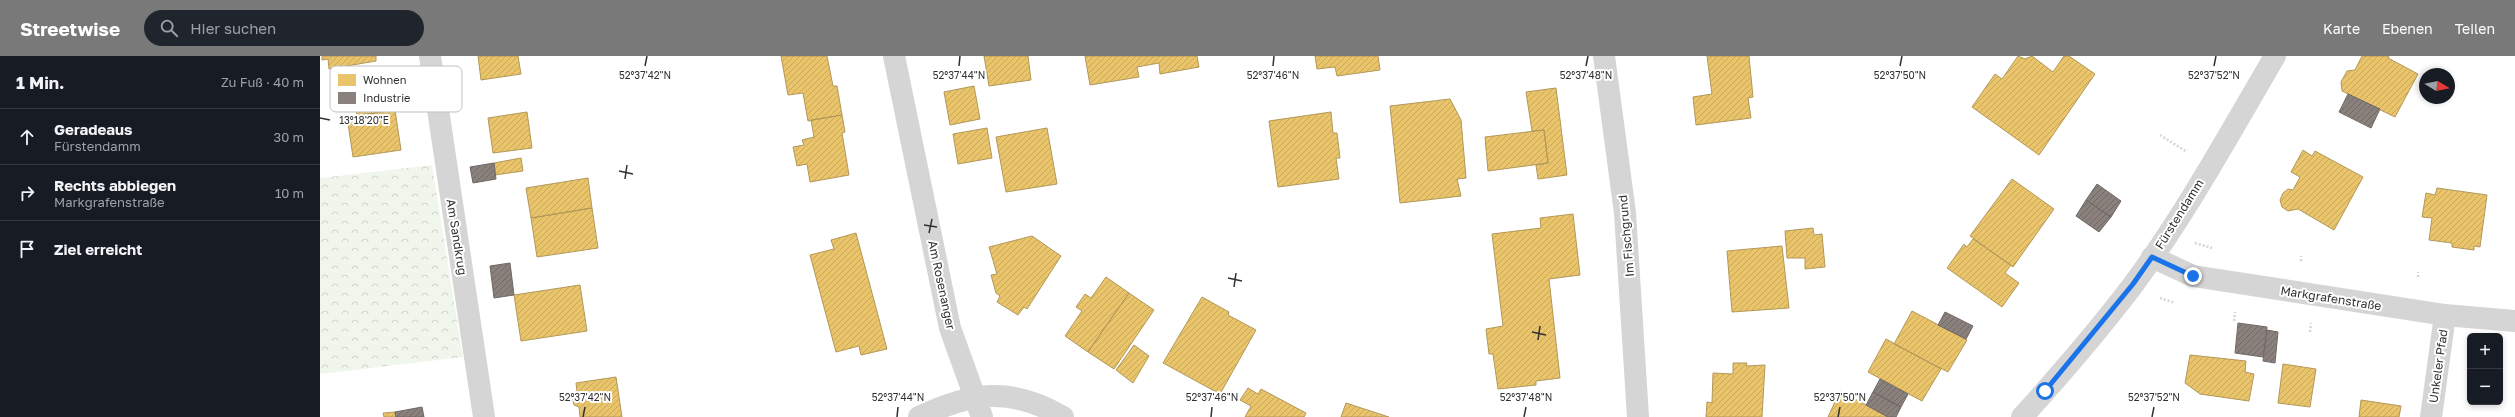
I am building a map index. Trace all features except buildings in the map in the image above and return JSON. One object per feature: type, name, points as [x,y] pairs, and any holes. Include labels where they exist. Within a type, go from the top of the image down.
[{"type":"street","name":"Am Sandkrug","points":[[430,56],[431,66]]},
{"type":"street","name":"Am Rosenanger","points":[[894,56],[950,328],[978,407]]},
{"type":"street","name":"Im Fischgrund","points":[[1604,56],[1625,213],[1638,417]]},
{"type":"street","name":"Fürstendamm","points":[[2022,417],[2080,350],[2152,257],[2239,119],[2275,56]]},
{"type":"street","name":"Am Sandkrug","points":[[438,112],[484,417]]},
{"type":"street","name":"Markgrafenstraße","points":[[2152,257],[2193,276],[2445,315],[2515,321]]},
{"type":"street","name":"Unkeler Pfad","points":[[2431,417],[2445,315]]},
{"type":"street","points":[[919,417],[952,402],[978,407],[1005,395],[1063,417]]},
{"type":"path","points":[[2160,135],[2167,140]]},
{"type":"path","points":[[2193,243],[2213,248]]},
{"type":"path","points":[[2301,256],[2301,261]]},
{"type":"path","points":[[2418,272],[2418,277]]},
{"type":"path","points":[[2156,297],[2175,302]]},
{"type":"path","points":[[2234,321],[2235,311]]},
{"type":"path","points":[[2310,332],[2312,320]]},
{"type":"green space","points":[[432,165],[463,357],[320,374],[320,178]]},
{"type":"route","points":[[2045,391],[2078,353],[2133,284],[2152,257],[2193,276]]}]
